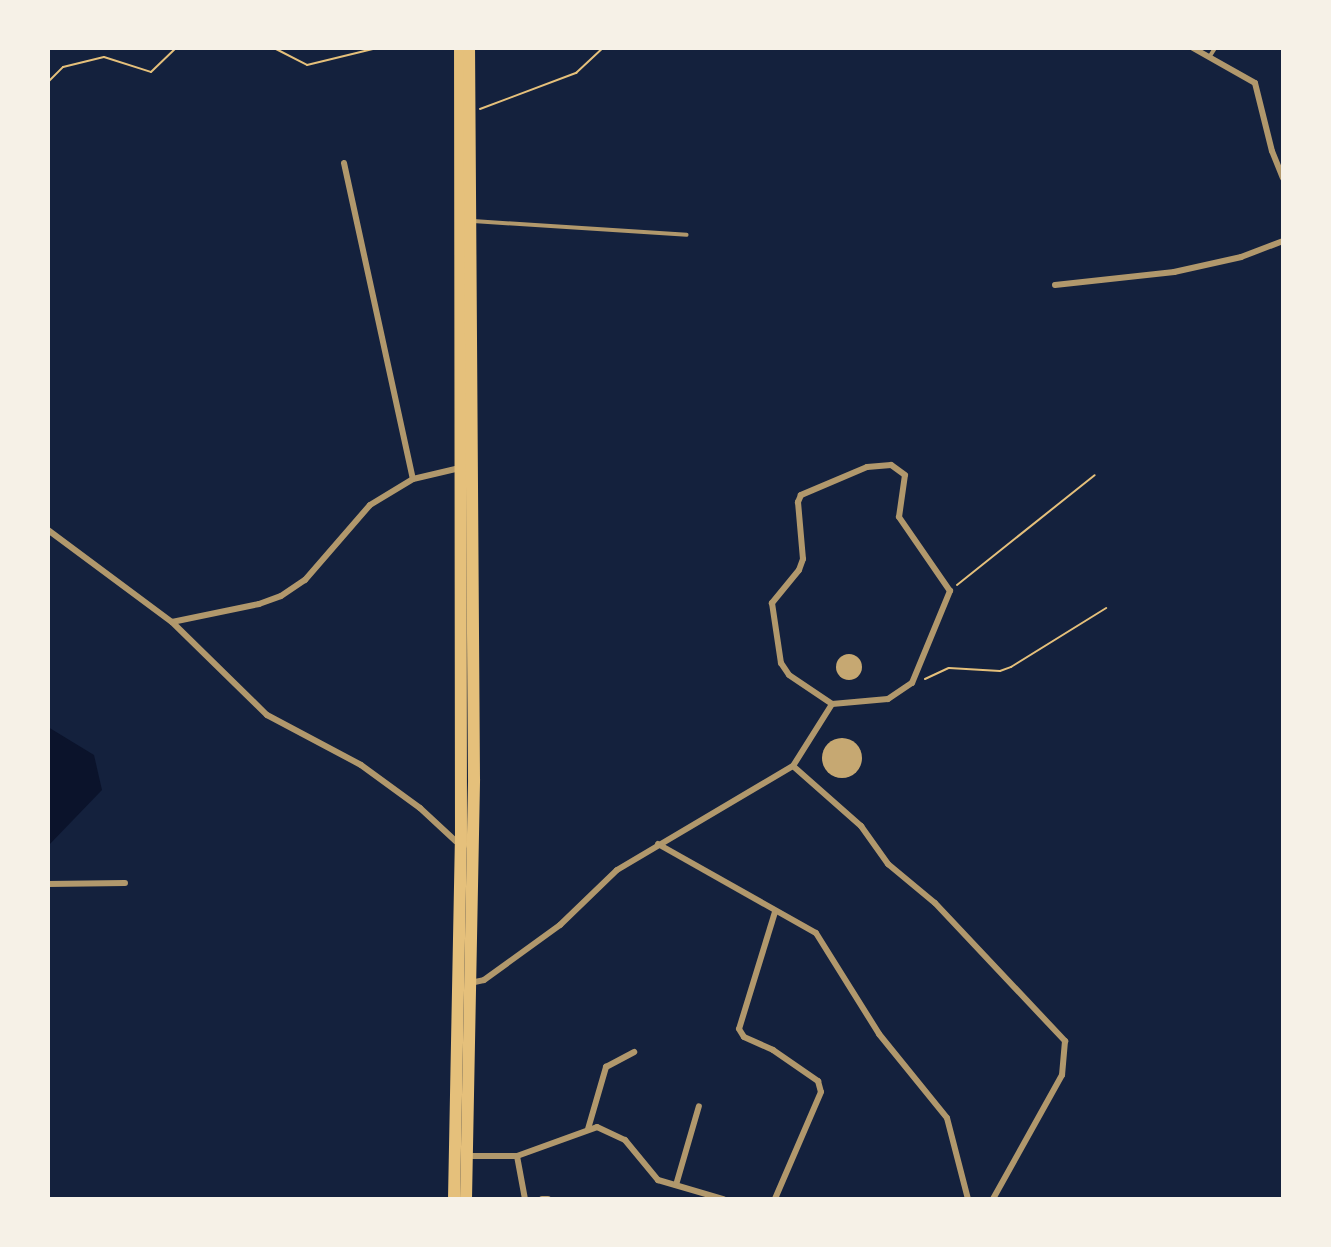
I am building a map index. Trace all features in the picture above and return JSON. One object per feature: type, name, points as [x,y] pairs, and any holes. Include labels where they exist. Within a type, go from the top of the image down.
[{"type":"highway","points":[[454,1199],[461,845],[460,48]]},
{"type":"highway","points":[[466,1199],[474,779],[473,220],[469,48]]},
{"type":"street","points":[[1193,48],[1255,83],[1272,151],[1283,178]]},
{"type":"street","points":[[344,163],[413,479]]},
{"type":"street","points":[[1055,285],[1174,272],[1241,257],[1283,241]]},
{"type":"street","points":[[867,467],[899,468],[906,481],[900,517],[950,591],[912,683],[888,699],[832,704],[789,675],[781,663],[772,603],[799,570],[803,559],[798,502],[801,495],[867,467]]},
{"type":"street","points":[[172,622],[259,604],[281,596],[305,580],[370,506],[413,479],[461,468]]},
{"type":"street","points":[[48,530],[172,622],[267,715],[361,765],[420,807],[461,845]]},
{"type":"street","points":[[470,983],[484,980],[560,925],[617,870],[793,766],[832,704]]},
{"type":"street","points":[[793,766],[861,826],[888,864],[935,903],[1065,1041],[1062,1075],[993,1199]]},
{"type":"street","points":[[658,844],[775,912],[816,933],[879,1034],[933,1096],[947,1118],[968,1199]]},
{"type":"street","points":[[48,884],[125,883]]},
{"type":"street","points":[[775,912],[739,1029],[744,1037],[773,1050],[819,1081],[820,1092],[775,1199]]},
{"type":"street","points":[[588,1129],[606,1067],[634,1052]]},
{"type":"street","points":[[676,1185],[699,1106]]},
{"type":"street","points":[[467,1156],[517,1156],[597,1127],[617,1134],[658,1180],[723,1199]]},
{"type":"street","points":[[517,1156],[525,1199]]},
{"type":"street","points":[[542,1199],[548,1199]]},
{"type":"lane","points":[[1210,56],[1215,48]]},
{"type":"lane","points":[[473,220],[687,236]]},
{"type":"path","points":[[48,82],[63,67],[104,57],[150,72],[176,48]]},
{"type":"path","points":[[274,48],[307,65],[377,48]]},
{"type":"path","points":[[472,112],[576,73],[599,56],[603,48]]},
{"type":"path","points":[[950,591],[1095,475]]},
{"type":"path","points":[[912,683],[949,668],[1000,671],[1106,608]]},
{"type":"water","points":[[48,727],[94,755],[102,790],[48,846]]},
{"type":"building","points":[[849,654],[858,658],[862,667],[858,676],[849,680],[840,676],[836,667],[840,658]]},
{"type":"building","points":[[842,738],[856,744],[862,758],[856,772],[842,778],[828,772],[822,758],[828,744]]}]
